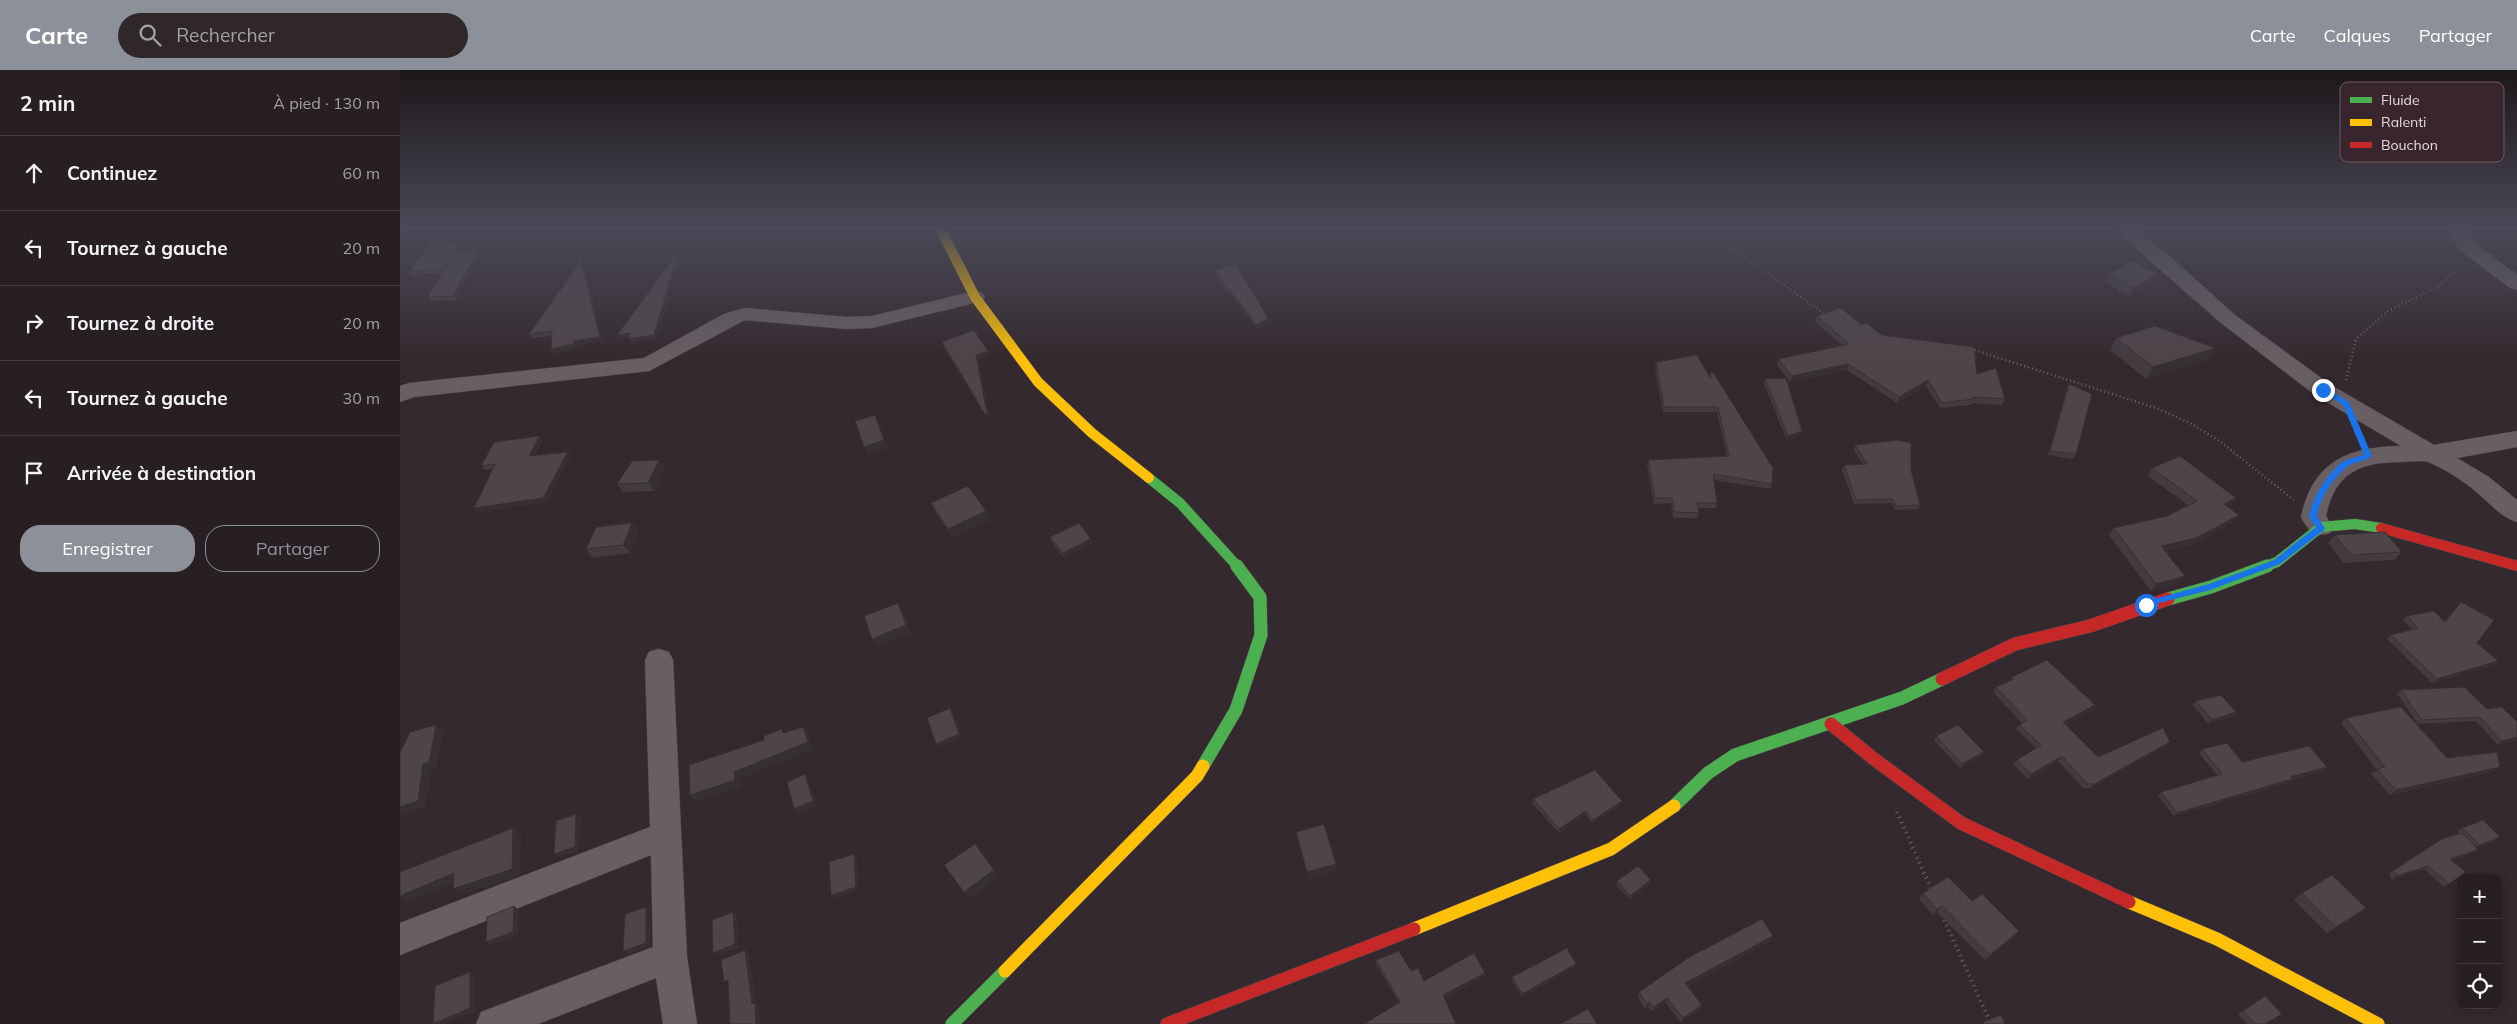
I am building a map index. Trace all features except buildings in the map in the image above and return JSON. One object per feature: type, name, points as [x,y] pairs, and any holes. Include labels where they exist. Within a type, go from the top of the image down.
[{"type":"street","points":[[952,1024],[1197,776],[1236,710],[1261,635],[1260,597],[1231,558],[1180,503],[1092,433],[1038,382],[975,297],[963,273]]},
{"type":"street","points":[[2176,273],[2228,319],[2323,390],[2433,453],[2481,483],[2517,513]]},
{"type":"street","points":[[2502,273],[2517,284]]},
{"type":"street","points":[[400,395],[409,390],[649,364],[731,318],[744,314],[847,323],[872,322],[975,297]]},
{"type":"street","points":[[2317,522],[2314,506],[2326,486],[2345,464],[2368,456],[2433,453],[2482,447],[2517,439]]},
{"type":"street","points":[[1167,1024],[1322,966],[1611,849],[1675,804],[1708,772],[1735,755],[1831,724],[1902,698],[2015,644],[2090,626],[2146,605],[2210,587],[2277,562],[2317,522],[2355,524],[2390,529],[2517,566]]},
{"type":"street","points":[[659,660],[670,957],[680,1024]]},
{"type":"street","points":[[1831,724],[1874,759],[1962,823],[2087,883],[2217,939],[2378,1024]]},
{"type":"street","points":[[400,939],[666,835]]},
{"type":"street","points":[[493,1024],[670,957]]},
{"type":"path","points":[[1770,273],[1833,319]]},
{"type":"path","points":[[2346,404],[2346,380],[2356,339],[2388,311],[2440,286],[2453,273]]},
{"type":"path","points":[[1969,348],[2156,408],[2190,423],[2218,440],[2317,522]]},
{"type":"path","points":[[1893,803],[1936,900]]},
{"type":"path","points":[[1939,909],[1990,1024]]},
{"type":"traffic: fast","points":[[1149,478],[1180,503],[1231,558],[1260,597],[1261,635],[1236,710],[1203,766]]},
{"type":"traffic: fast","points":[[2168,599],[2211,587],[2277,562],[2321,527],[2355,524],[2381,528]]},
{"type":"traffic: fast","points":[[1674,806],[1708,773],[1735,755],[1902,698],[1942,679]]},
{"type":"traffic: fast","points":[[952,1024],[1005,971]]},
{"type":"traffic: slow","points":[[963,273],[975,297],[1038,382],[1092,433],[1149,478]]},
{"type":"traffic: slow","points":[[1005,971],[1197,776],[1203,766]]},
{"type":"traffic: slow","points":[[1414,929],[1611,849],[1674,806]]},
{"type":"traffic: slow","points":[[2129,902],[2217,939],[2378,1024]]},
{"type":"traffic: jam","points":[[2381,528],[2517,566]]},
{"type":"traffic: jam","points":[[1942,679],[2015,644],[2090,626],[2168,599]]},
{"type":"traffic: jam","points":[[1831,724],[1874,759],[1961,823],[2129,902]]},
{"type":"traffic: jam","points":[[1167,1024],[1414,929]]},
{"type":"route","points":[[2146,605],[2210,587],[2277,562],[2321,528],[2313,517],[2314,506],[2326,486],[2345,464],[2368,456],[2346,404],[2323,390]]}]
